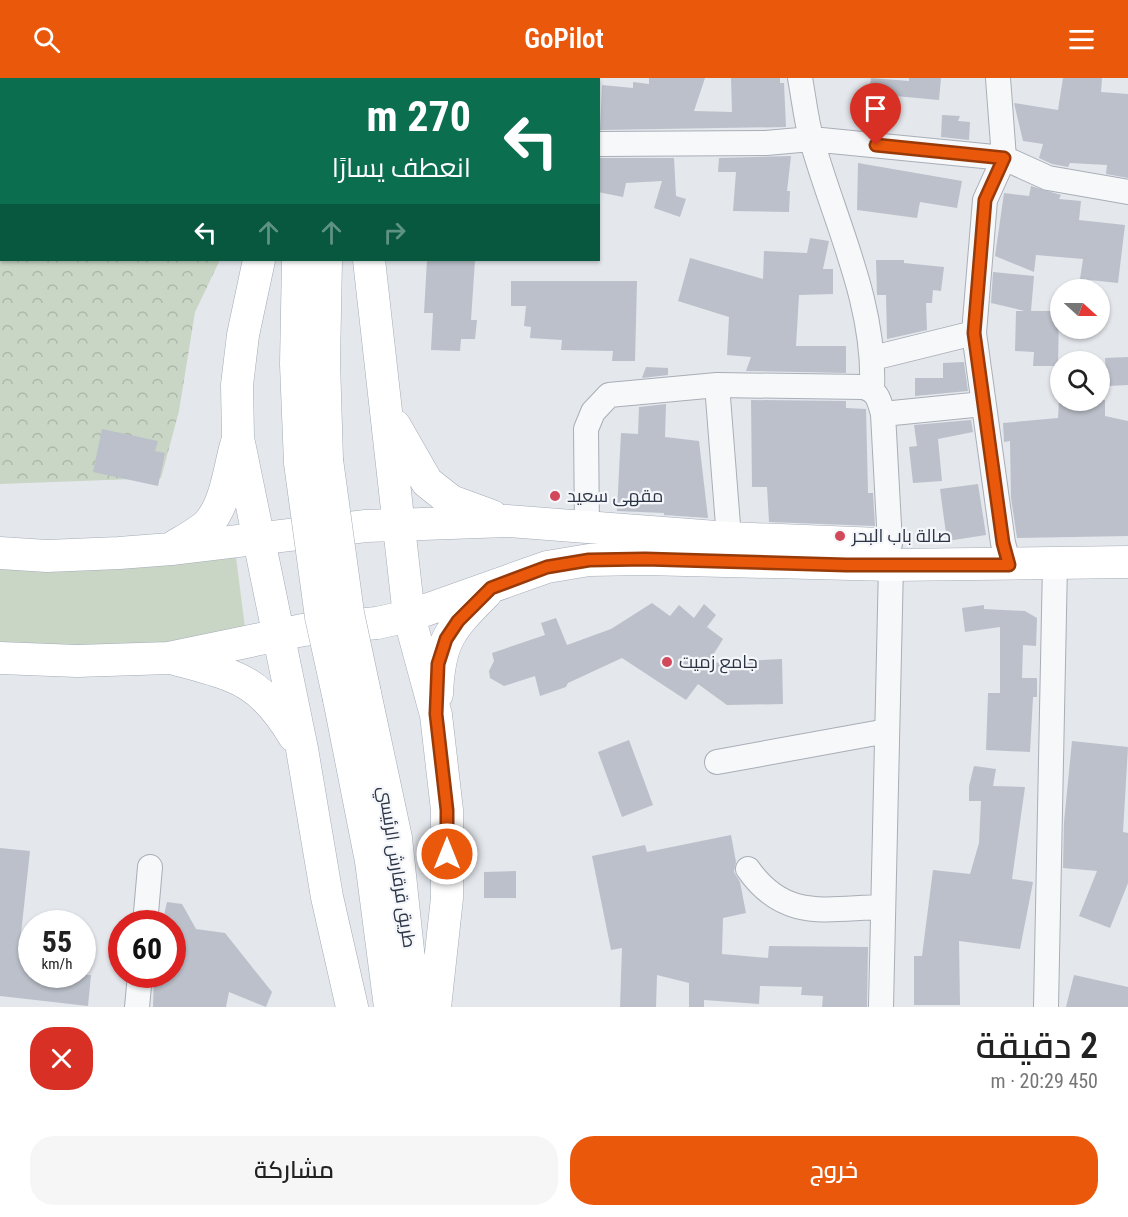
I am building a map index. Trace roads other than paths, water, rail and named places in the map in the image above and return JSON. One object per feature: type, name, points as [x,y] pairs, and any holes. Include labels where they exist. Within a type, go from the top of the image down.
[{"type":"main road","points":[[171,549],[206,525],[215,514],[221,501],[238,438],[237,385],[243,334],[259,261]]},
{"type":"main road","points":[[298,261],[296,364],[313,462],[346,603],[352,696]]},
{"type":"main road","points":[[313,462],[324,362],[326,261]]},
{"type":"main road","points":[[369,261],[409,616],[436,714]]},
{"type":"main road","points":[[386,406],[409,454],[427,482],[451,501],[507,521],[729,538],[890,555]]},
{"type":"main road","points":[[238,438],[270,537],[269,588],[291,633],[302,749],[327,897],[352,1007]]},
{"type":"main road","points":[[403,554],[507,521]]},
{"type":"main road","points":[[0,553],[47,556],[171,549],[366,526],[403,554]]},
{"type":"main road","points":[[0,658],[77,661],[168,658],[291,633],[377,623],[409,616],[547,567],[589,560],[1006,554],[1128,542]]},
{"type":"main road","points":[[377,623],[392,609],[403,554]]},
{"type":"main road","points":[[1006,554],[1055,564],[1128,562]]},
{"type":"main road","points":[[435,1007],[447,898],[447,810],[436,714],[438,664],[446,639],[458,621],[491,588]]},
{"type":"main road","points":[[168,658],[223,672],[250,683],[281,714],[302,749]]},
{"type":"main road","name":"طريق قرقارش الرئيسي","points":[[352,696],[390,1007]]},
{"type":"main road","name":"طريق قرقارش الرئيسي","points":[[352,696],[396,838],[414,1007]]},
{"type":"street","points":[[800,78],[812,139],[866,312],[873,358],[872,389],[877,395],[883,414],[890,555],[881,1007]]},
{"type":"street","points":[[998,78],[1004,158],[985,200],[974,333],[1006,554]]},
{"type":"street","points":[[600,144],[766,143],[812,139],[1004,158],[1048,178],[1128,192]]},
{"type":"street","points":[[873,358],[974,333]]},
{"type":"street","points":[[587,528],[586,429],[593,412],[609,395],[619,392],[717,385],[872,389]]},
{"type":"street","points":[[717,385],[729,538]]},
{"type":"street","points":[[883,414],[983,404]]},
{"type":"street","points":[[1046,1007],[1055,564]]},
{"type":"street","points":[[717,762],[887,731]]},
{"type":"street","points":[[146,910],[150,867]]},
{"type":"street","points":[[748,870],[758,883],[784,904],[800,908],[883,907]]},
{"type":"street","points":[[137,1007],[139,988]]},
{"type":"place","name":"مقهى سعيد","points":[[555,496]]},
{"type":"place","name":"صالة باب البحر","points":[[840,536]]},
{"type":"place","name":"جامع زميت","points":[[667,662]]}]
